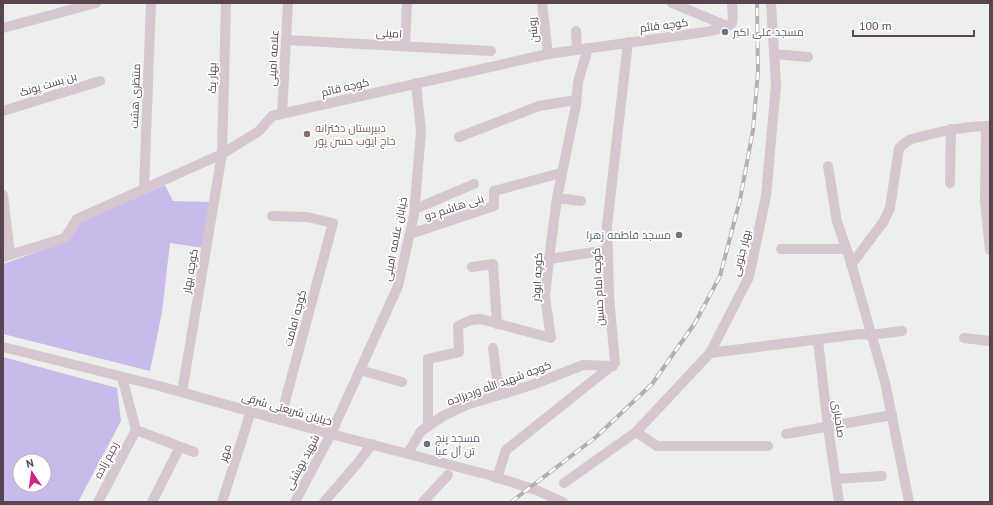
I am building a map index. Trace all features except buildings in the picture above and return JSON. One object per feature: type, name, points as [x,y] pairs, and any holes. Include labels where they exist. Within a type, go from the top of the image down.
[{"type":"street","points":[[3,28],[96,3]]},
{"type":"street","name":"منتظری هشت","points":[[144,189],[151,3]]},
{"type":"street","name":"بهار یک","points":[[222,154],[226,3]]},
{"type":"street","name":"علامه امینی","points":[[282,114],[288,3]]},
{"type":"street","points":[[405,46],[407,3]]},
{"type":"street","name":"روشن","points":[[542,3],[548,54]]},
{"type":"street","points":[[672,3],[728,26],[733,21],[732,3]]},
{"type":"street","name":"بهار جنوبی","points":[[564,483],[636,432],[710,353],[749,277],[766,196],[776,85],[771,3]]},
{"type":"street","name":"کوچه قائم","points":[[6,256],[65,238],[77,219],[222,154],[258,131],[272,116],[548,54],[628,42],[698,34],[728,26]]},
{"type":"street","points":[[576,31],[577,49]]},
{"type":"street","name":"امینی","points":[[286,40],[491,51]]},
{"type":"street","name":"کوچه امام حسین","points":[[613,366],[616,359],[609,296],[608,226],[611,183],[628,42]]},
{"type":"street","name":"کوچه ابوذر","points":[[428,426],[428,359],[459,352],[458,326],[471,320],[476,320],[551,338],[545,297],[549,259],[561,173],[576,100],[578,82],[588,48]]},
{"type":"street","points":[[774,54],[808,57]]},
{"type":"street","name":"بن بست پونک","points":[[3,111],[100,81]]},
{"type":"street","name":"خیابان علامه امینی","points":[[331,434],[398,286],[415,208],[422,131],[416,83]]},
{"type":"street","points":[[459,137],[539,106],[576,100]]},
{"type":"street","points":[[851,265],[884,221],[890,208],[899,148],[911,139],[951,129],[988,126],[988,201],[990,250]]},
{"type":"street","points":[[950,183],[951,129]]},
{"type":"street","name":"کوچه بهار","points":[[182,392],[222,154]]},
{"type":"street","points":[[828,166],[837,222],[885,382],[909,502]]},
{"type":"street","name":"بنی هاشم دو","points":[[410,234],[494,206],[494,191],[561,173]]},
{"type":"street","points":[[415,208],[474,184]]},
{"type":"street","points":[[3,195],[6,256]]},
{"type":"street","points":[[557,198],[581,201]]},
{"type":"street","name":"کوچه امامت","points":[[272,216],[307,216],[333,223],[280,420]]},
{"type":"street","points":[[781,249],[846,249]]},
{"type":"street","points":[[549,259],[608,250]]},
{"type":"street","points":[[472,267],[493,264],[497,324]]},
{"type":"street","points":[[710,353],[860,334],[870,335],[902,331]]},
{"type":"street","points":[[964,338],[990,341]]},
{"type":"street","name":"صاحباری","points":[[818,340],[828,427],[839,502]]},
{"type":"street","name":"خیابان شریعتی شرقی","points":[[3,347],[122,376],[331,434],[408,453],[536,490],[563,502]]},
{"type":"street","points":[[493,348],[498,395]]},
{"type":"street","name":"کوچه شهید الله وردیزاده","points":[[408,453],[421,431],[443,416],[466,405],[532,385],[583,365],[613,366]]},
{"type":"street","points":[[497,478],[506,450],[613,366]]},
{"type":"street","points":[[360,370],[402,382]]},
{"type":"street","points":[[122,376],[136,430],[194,452]]},
{"type":"street","name":"مهر","points":[[222,502],[251,412]]},
{"type":"street","points":[[786,434],[892,415]]},
{"type":"street","name":"رحیم زاده","points":[[98,502],[136,430]]},
{"type":"street","points":[[636,432],[657,446],[768,446]]},
{"type":"street","name":"شهید بهشتی","points":[[295,502],[331,434]]},
{"type":"street","points":[[324,502],[372,444]]},
{"type":"street","points":[[152,502],[180,447]]},
{"type":"street","points":[[423,502],[448,475]]},
{"type":"street","points":[[836,479],[882,476]]},
{"type":"shaded area","points":[[165,185],[173,201],[212,202],[205,248],[170,243],[162,312],[150,371],[3,334],[3,264],[68,241],[76,224]]},
{"type":"shaded area","points":[[3,357],[117,388],[121,421],[78,502],[3,502]]},
{"type":"railway","points":[[511,502],[596,437],[652,384],[695,323],[720,276],[740,200],[753,130],[758,72],[757,3]]},
{"type":"place","name":"مسجد علی اکبر","points":[[725,32]]},
{"type":"place","name":"دبیرستان دخترانه حاج ایوب حسن پور","points":[[307,134]]},
{"type":"place","name":"مسجد فاطمه زهرا","points":[[679,235]]},
{"type":"place","name":"مسجد پنج تن آل عبا","points":[[427,444]]}]
